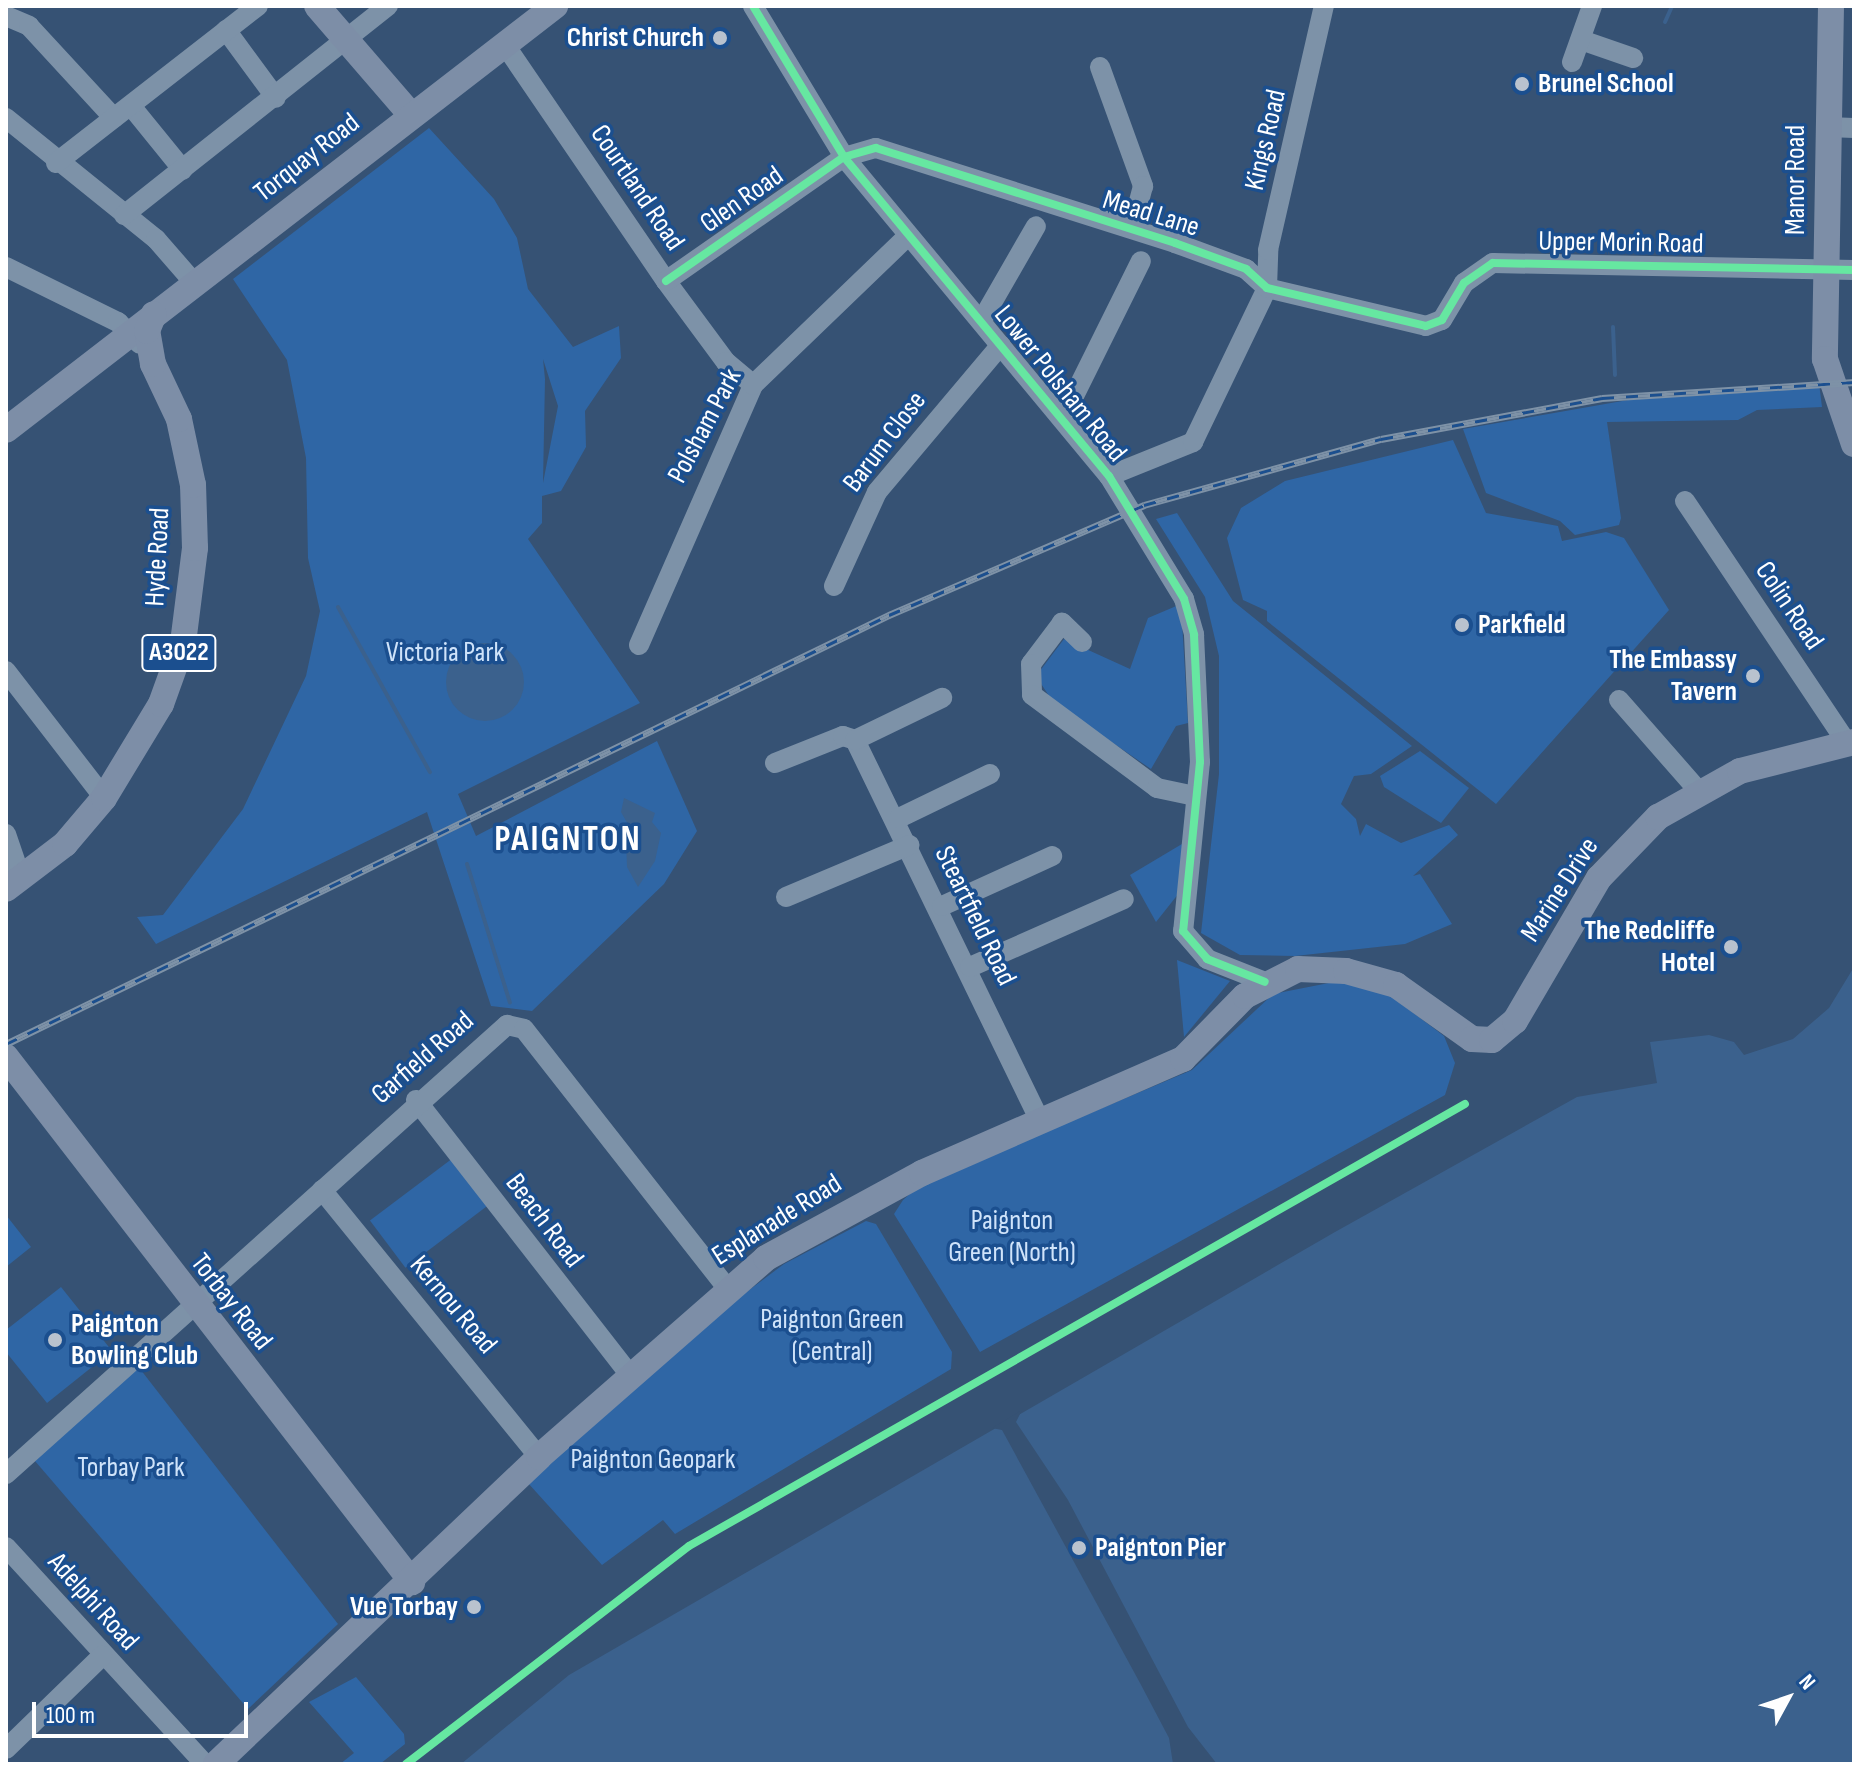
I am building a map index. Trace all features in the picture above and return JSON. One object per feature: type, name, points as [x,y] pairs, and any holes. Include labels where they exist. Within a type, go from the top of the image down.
[{"type":"main road","points":[[317,6],[344,44],[412,116]]},
{"type":"main road","name":"Torquay Road","points":[[6,430],[99,361],[130,330],[196,285],[412,116],[509,50],[555,6]]},
{"type":"main road","name":"Manor Road","points":[[1831,6],[1841,127],[1827,268],[1825,359],[1847,416],[1854,444]]},
{"type":"main road","name":"Hyde Road","points":[[14,884],[65,844],[104,798],[161,704],[183,643],[192,578],[186,441],[153,364],[147,331],[154,314]]},
{"type":"main road","points":[[99,361],[124,353],[153,364]]},
{"type":"main road","name":"Marine Drive","points":[[1472,1039],[1508,1030],[1599,878],[1658,817],[1697,789],[1850,742]]},
{"type":"main road","name":"Esplanade Road","points":[[216,1764],[412,1582],[539,1457],[726,1287],[873,1198],[1039,1119],[1183,1059],[1265,982],[1312,968],[1376,978],[1418,997],[1472,1039]]},
{"type":"main road","name":"Torbay Road","points":[[6,1057],[192,1304],[412,1582]]},
{"type":"street","points":[[56,163],[258,6]]},
{"type":"street","points":[[124,215],[276,98],[388,6]]},
{"type":"street","name":"Lower Polsham Road","points":[[753,6],[844,157],[1063,418],[1112,483],[1184,599],[1194,635],[1196,796],[1183,931],[1207,959],[1265,982]]},
{"type":"street","name":"Kings Road","points":[[1267,288],[1268,250],[1324,6]]},
{"type":"street","points":[[1572,62],[1584,41],[1592,6]]},
{"type":"street","points":[[6,16],[29,26],[114,118]]},
{"type":"street","points":[[226,30],[276,98]]},
{"type":"street","points":[[1584,41],[1633,58]]},
{"type":"street","name":"Courtland Road","points":[[509,50],[666,281],[726,362],[753,385]]},
{"type":"street","points":[[1100,67],[1143,186],[1132,228]]},
{"type":"street","points":[[131,106],[183,170]]},
{"type":"street","points":[[6,118],[56,163],[186,267],[196,285]]},
{"type":"street","name":"Mead Lane","points":[[844,157],[876,148],[1132,228],[1246,269],[1267,288],[1411,323],[1442,320]]},
{"type":"street","name":"Glen Road","points":[[666,281],[844,157]]},
{"type":"street","points":[[982,320],[1036,226]]},
{"type":"street","name":"Polsham Park","points":[[639,645],[753,385],[908,236]]},
{"type":"street","points":[[1063,418],[1141,261]]},
{"type":"street","name":"Upper Morin Road","points":[[1442,320],[1464,283],[1493,263],[1854,270]]},
{"type":"street","points":[[6,267],[130,330]]},
{"type":"street","points":[[1112,483],[1193,442],[1267,288]]},
{"type":"street","name":"Hyde Road","points":[[130,330],[153,364]]},
{"type":"street","name":"Barum Close","points":[[834,586],[877,492],[1001,345]]},
{"type":"street","name":"Colin Road","points":[[1685,501],[1850,742]]},
{"type":"street","points":[[1082,642],[1058,617],[1031,664],[1032,695],[1157,788],[1196,796]]},
{"type":"street","points":[[6,671],[104,798]]},
{"type":"street","points":[[775,763],[843,736],[855,740],[942,698]]},
{"type":"street","points":[[1619,700],[1697,789]]},
{"type":"street","name":"Steartfield Road","points":[[855,740],[899,818],[942,906],[1039,1119]]},
{"type":"street","points":[[899,818],[990,774]]},
{"type":"street","points":[[6,834],[14,884]]},
{"type":"street","points":[[786,897],[910,845]]},
{"type":"street","points":[[942,906],[1052,856]]},
{"type":"street","points":[[970,967],[1124,899]]},
{"type":"street","name":"Garfield Road","points":[[6,1474],[322,1190],[416,1100],[492,1033],[507,1025],[524,1029],[726,1287]]},
{"type":"street","name":"Beach Road","points":[[416,1100],[629,1374]]},
{"type":"street","name":"Kernou Road","points":[[322,1190],[539,1457]]},
{"type":"street","name":"Adelphi Road","points":[[6,1547],[102,1656],[205,1764]]},
{"type":"street","points":[[6,1749],[102,1656]]},
{"type":"green space","name":"Victoria Park","points":[[429,128],[494,199],[517,238],[528,289],[573,347],[619,326],[621,358],[585,411],[586,447],[561,491],[542,496],[542,523],[528,539],[640,703],[458,794],[476,836],[657,741],[697,831],[664,884],[532,1011],[491,1006],[427,812],[156,944],[137,917],[163,915],[243,809],[306,676],[320,611],[308,558],[306,458],[287,360],[233,279]],"holes":[[[543,359],[558,406],[543,483]]]},
{"type":"green space","points":[[1819,383],[1822,407],[1757,410],[1738,420],[1607,422],[1621,518],[1619,525],[1575,535],[1560,521],[1486,493],[1463,429],[1628,400]]},
{"type":"green space","name":"Parkfield","points":[[1453,440],[1486,513],[1558,526],[1562,541],[1606,532],[1624,538],[1669,610],[1496,804],[1267,621],[1267,611],[1243,600],[1227,538],[1241,508],[1285,481]]},
{"type":"green space","points":[[1177,513],[1233,601],[1412,746],[1371,774],[1354,776],[1341,804],[1356,819],[1360,836],[1366,824],[1401,843],[1449,825],[1458,835],[1413,876],[1420,874],[1452,924],[1405,944],[1295,956],[1240,955],[1201,933],[1219,774],[1219,656],[1205,597],[1156,519]]},
{"type":"green space","points":[[1181,604],[1188,723],[1176,726],[1151,769],[1053,702],[1036,676],[1064,639],[1130,669],[1148,618]]},
{"type":"green space","points":[[1420,751],[1469,788],[1441,823],[1384,787],[1380,776]]},
{"type":"green space","points":[[1187,841],[1179,893],[1156,922],[1130,875]]},
{"type":"green space","points":[[1177,960],[1230,981],[1184,1037]]},
{"type":"green space","name":"Paignton Green (North)","points":[[1339,981],[1387,993],[1444,1036],[1455,1063],[1445,1095],[980,1352],[894,1214],[903,1200],[920,1185],[1192,1070],[1273,994]]},
{"type":"green space","points":[[453,1158],[489,1205],[405,1268],[370,1221]]},
{"type":"green space","points":[[6,1215],[31,1247],[6,1267]]},
{"type":"green space","points":[[866,1221],[876,1224],[952,1352],[951,1369],[675,1534],[663,1520],[602,1565],[528,1483],[737,1299],[784,1264]]},
{"type":"green space","name":"Paignton Bowling Club","points":[[61,1287],[112,1351],[47,1403],[6,1352],[6,1330]]},
{"type":"green space","name":"Torbay Park","points":[[137,1365],[338,1624],[248,1709],[35,1461]]},
{"type":"green space","points":[[356,1677],[404,1734],[405,1744],[380,1764],[340,1764],[354,1753],[309,1702]]},
{"type":"shaded area","points":[[485,643],[500,646],[512,655],[521,667],[524,682],[521,697],[512,709],[500,718],[485,721],[470,718],[458,709],[449,697],[446,682],[449,667],[458,655],[470,646]]},
{"type":"shaded area","points":[[624,798],[655,813],[652,822],[661,833],[655,861],[638,887],[627,867],[626,843],[634,835],[621,812]]},
{"type":"shaded area","points":[[1854,967],[1854,1764],[461,1764],[569,1675],[1335,1232],[1577,1097],[1657,1083],[1650,1042],[1709,1035],[1734,1042],[1744,1055],[1793,1039],[1829,1008]]},
{"type":"pier","name":"Paignton Pier","points":[[1022,1410],[1016,1422],[1068,1500],[1188,1727],[1217,1764],[1173,1764],[1169,1738],[1140,1683],[1002,1430],[992,1428]]},
{"type":"waterway","points":[[1665,22],[1672,6]]},
{"type":"waterway","points":[[1613,327],[1615,375]]},
{"type":"waterway","points":[[338,607],[430,772]]},
{"type":"waterway","points":[[467,864],[510,1003]]},
{"type":"railway","points":[[6,1044],[889,615],[1144,505],[1381,439],[1602,398],[1854,382]]},
{"type":"cycle path","points":[[753,6],[844,157],[1109,476],[1184,599],[1194,635],[1200,762],[1183,931],[1207,959],[1265,982]]},
{"type":"cycle path","points":[[666,281],[844,157],[876,148],[1175,243],[1246,269],[1267,288],[1426,326],[1442,320],[1464,283],[1493,263],[1854,270]]},
{"type":"cycle path","points":[[406,1764],[689,1546],[1465,1104]]},
{"type":"place","name":"Christ Church","points":[[720,38]]},
{"type":"place","name":"Brunel School","points":[[1522,84]]},
{"type":"place","name":"Parkfield","points":[[1462,625]]},
{"type":"place","name":"The Embassy Tavern","points":[[1753,676]]},
{"type":"place","name":"The Redcliffe Hotel","points":[[1731,947]]},
{"type":"place","name":"Paignton Bowling Club","points":[[55,1340]]},
{"type":"place","name":"Paignton Pier","points":[[1079,1548]]},
{"type":"place","name":"Vue Torbay","points":[[474,1607]]},
{"type":"district","name":"PAIGNTON","points":[[568,840]]},
{"type":"park label","name":"Paignton Green (Central)","points":[[832,1336]]},
{"type":"park label","name":"Paignton Geopark","points":[[653,1460]]}]
